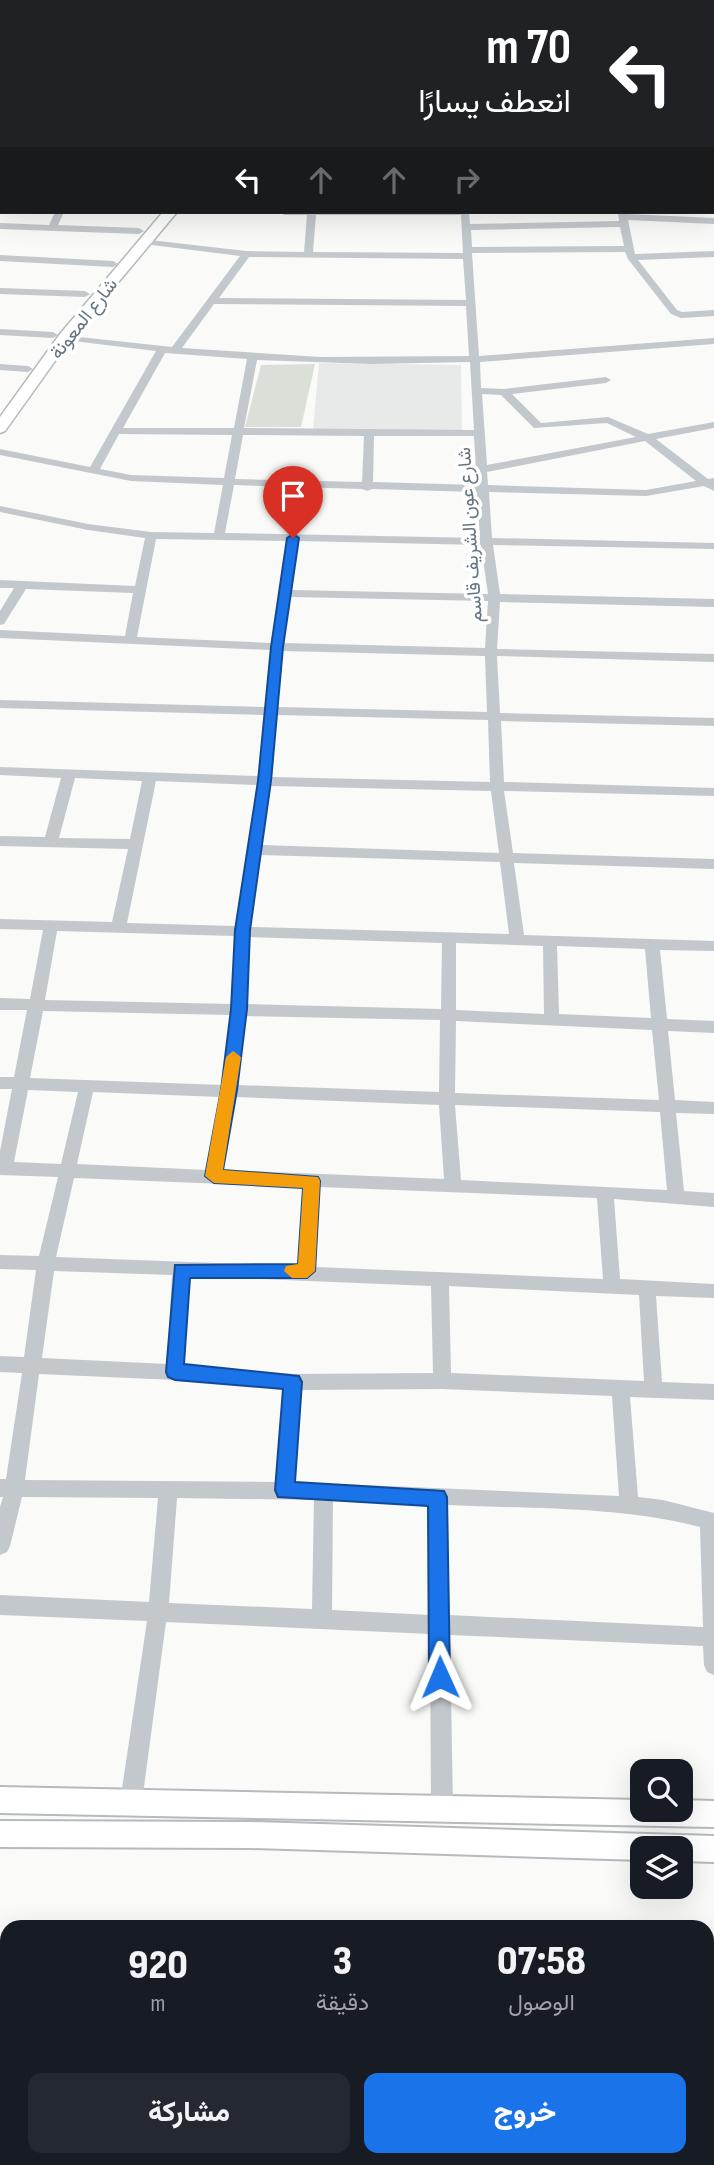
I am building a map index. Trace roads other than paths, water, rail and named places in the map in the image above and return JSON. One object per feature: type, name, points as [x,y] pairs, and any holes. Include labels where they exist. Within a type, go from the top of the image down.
[{"type":"highway","name":"شارع المعونة","points":[[0,406],[27,369],[59,336],[142,236],[156,214]]},
{"type":"highway","name":"شارع المعونة","points":[[0,428],[85,294],[168,214]]},
{"type":"main road","points":[[0,1800],[714,1814]]},
{"type":"main road","points":[[0,1834],[250,1835],[714,1849]]},
{"type":"street","points":[[52,228],[58,214]]},
{"type":"street","points":[[308,254],[312,214]]},
{"type":"street","name":"شارع عون الشريف قاسم","points":[[465,214],[473,359],[484,469],[486,540],[494,596],[491,653],[497,787],[517,940]]},
{"type":"street","points":[[466,227],[546,226],[623,218],[714,221]]},
{"type":"street","points":[[623,218],[630,253],[674,312],[703,318],[714,313]]},
{"type":"street","points":[[1,226],[142,236],[246,254],[468,253],[549,249],[714,254]]},
{"type":"street","points":[[546,226],[549,249]]},
{"type":"street","points":[[174,352],[246,254]]},
{"type":"street","points":[[0,258],[113,264]]},
{"type":"street","points":[[0,291],[85,294]]},
{"type":"street","points":[[214,301],[470,303]]},
{"type":"street","points":[[0,332],[59,336],[161,351],[252,358],[473,359],[714,341]]},
{"type":"street","points":[[93,471],[161,351]]},
{"type":"street","points":[[219,535],[252,358]]},
{"type":"street","points":[[0,367],[27,369]]},
{"type":"street","points":[[476,391],[504,392],[606,380]]},
{"type":"street","points":[[504,392],[538,426],[608,420],[647,439],[712,485]]},
{"type":"street","points":[[484,469],[714,425]]},
{"type":"street","points":[[114,431],[479,433]]},
{"type":"street","points":[[367,488],[369,434]]},
{"type":"street","points":[[0,452],[131,478],[367,488],[646,493],[712,485]]},
{"type":"street","points":[[0,509],[89,527],[151,535],[714,546]]},
{"type":"street","points":[[130,641],[151,535]]},
{"type":"street","points":[[214,1176],[229,1090],[239,1009],[242,930],[265,781],[277,647],[293,538]]},
{"type":"street","points":[[0,584],[138,590]]},
{"type":"street","points":[[0,621],[22,585]]},
{"type":"street","points":[[284,593],[714,603]]},
{"type":"street","points":[[0,634],[277,647],[714,658]]},
{"type":"street","points":[[0,704],[714,722]]},
{"type":"street","points":[[0,771],[265,781],[714,792]]},
{"type":"street","points":[[51,841],[69,774]]},
{"type":"street","points":[[118,929],[149,776]]},
{"type":"street","points":[[0,841],[136,844]]},
{"type":"street","points":[[256,850],[714,864]]},
{"type":"street","points":[[0,924],[714,946]]},
{"type":"street","points":[[51,926],[3,1168],[605,1192],[714,1200]]},
{"type":"street","points":[[449,937],[447,1098],[453,1187]]},
{"type":"street","points":[[550,942],[552,1020]]},
{"type":"street","points":[[652,945],[657,1023],[676,1198]]},
{"type":"street","points":[[0,1004],[448,1015],[714,1027]]},
{"type":"street","points":[[0,1083],[714,1108]]},
{"type":"street","points":[[0,1546],[7,1488],[32,1365],[46,1264],[87,1085]]},
{"type":"street","points":[[307,1271],[312,1181]]},
{"type":"street","points":[[605,1192],[612,1287]]},
{"type":"street","points":[[0,1262],[181,1270],[307,1271],[714,1291]]},
{"type":"street","points":[[175,1372],[181,1270]]},
{"type":"street","points":[[440,1279],[442,1381]]},
{"type":"street","points":[[647,1288],[653,1388]]},
{"type":"street","points":[[0,1364],[175,1372],[293,1382],[442,1381],[714,1392]]},
{"type":"street","points":[[285,1490],[293,1382]]},
{"type":"street","points":[[620,1388],[629,1506]]},
{"type":"street","points":[[7,1488],[168,1492],[324,1491],[629,1506],[663,1509],[711,1521],[714,1665]]},
{"type":"street","points":[[322,1619],[324,1491]]},
{"type":"street","points":[[131,1802],[158,1611],[168,1492]]},
{"type":"street","points":[[438,1497],[442,1808]]},
{"type":"street","points":[[0,1605],[713,1637]]}]
